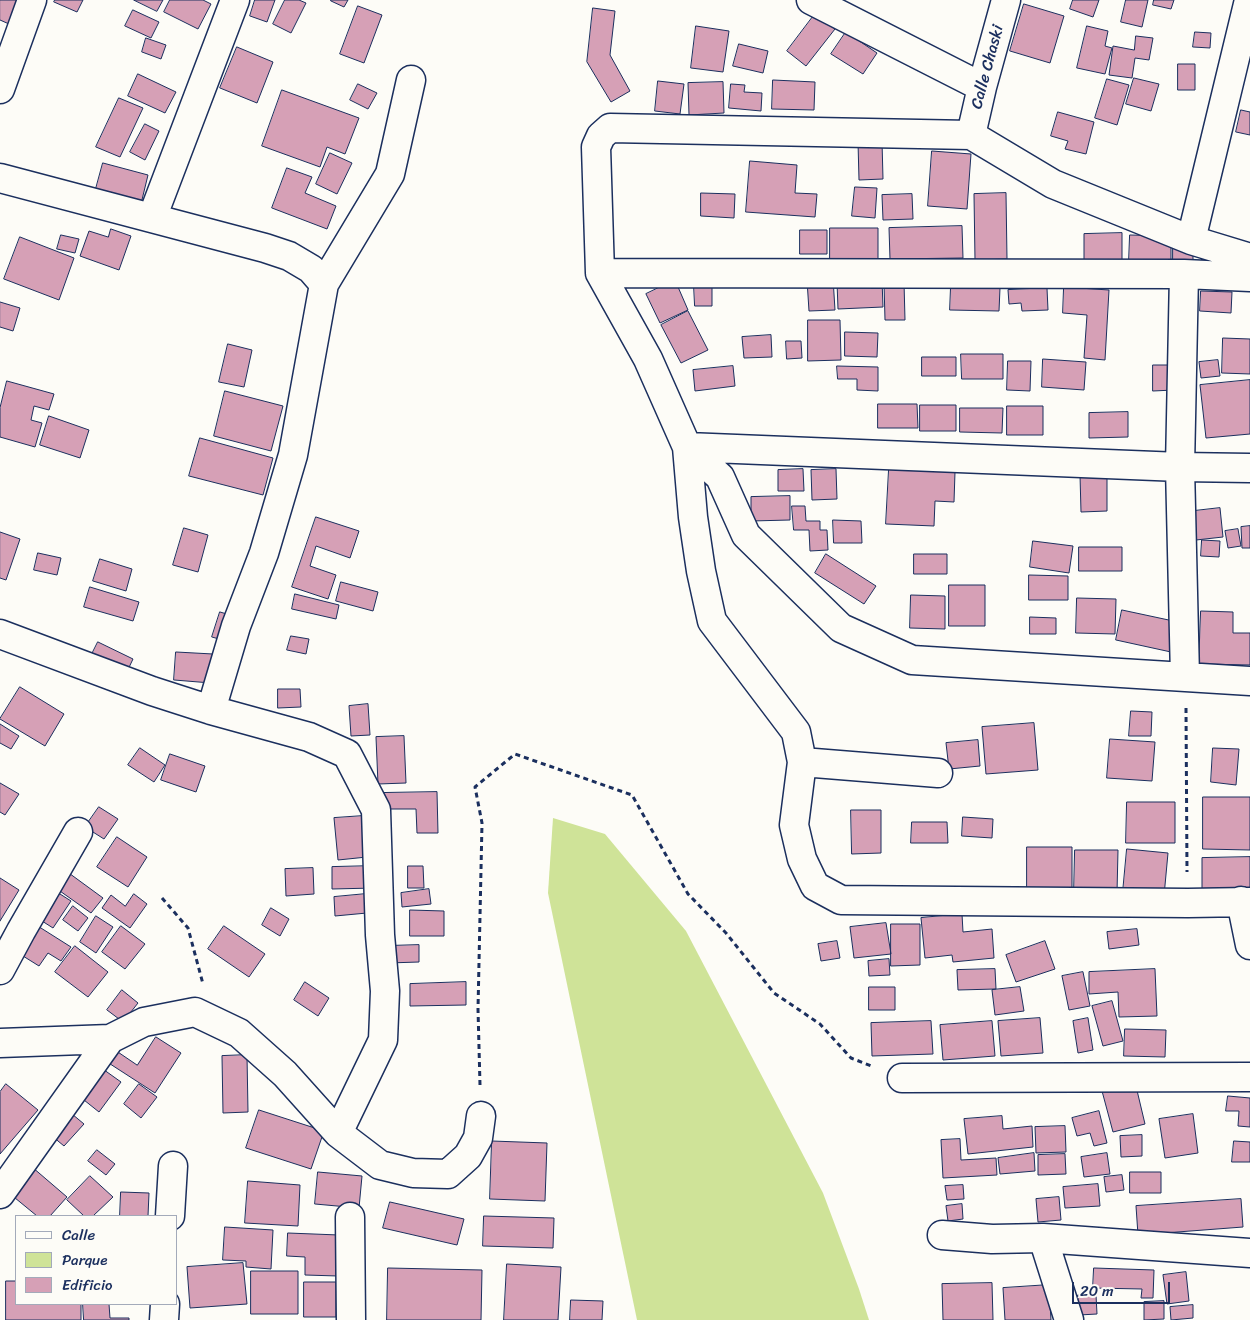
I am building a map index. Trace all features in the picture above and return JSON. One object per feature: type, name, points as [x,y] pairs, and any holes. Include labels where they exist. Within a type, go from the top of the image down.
[{"type":"street","points":[[0,89],[32,0]]},
{"type":"street","points":[[152,218],[235,0]]},
{"type":"street","points":[[811,0],[982,87]]},
{"type":"street","name":"Calle Chaski","points":[[971,135],[1006,0]]},
{"type":"street","points":[[1191,240],[1249,0]]},
{"type":"street","points":[[211,710],[236,626],[264,553],[292,455],[324,284],[390,174],[411,80]]},
{"type":"street","points":[[1250,258],[1191,240],[1053,184],[971,135],[610,128],[601,136],[596,147],[600,273],[648,360],[687,447],[693,517],[701,571],[712,621],[796,732],[802,762],[794,825],[802,859],[815,886],[841,900],[1245,902],[1250,945]]},
{"type":"street","points":[[0,178],[265,248],[289,256],[311,269],[324,284]]},
{"type":"street","points":[[600,273],[1184,274],[1250,278]]},
{"type":"street","points":[[1184,274],[1180,467],[1185,678]]},
{"type":"street","points":[[687,447],[1180,467],[1250,468]]},
{"type":"street","points":[[687,447],[720,476],[746,536],[841,628],[912,660],[1250,681]]},
{"type":"street","points":[[0,634],[152,691],[211,710],[309,737],[347,754],[376,810],[380,935],[385,991],[382,1040],[338,1132]]},
{"type":"street","points":[[802,762],[938,773]]},
{"type":"street","points":[[0,970],[78,832]]},
{"type":"street","points":[[0,1043],[110,1039],[144,1022],[195,1012],[239,1033],[285,1074],[338,1132],[380,1165],[413,1173],[448,1174],[468,1156],[478,1138],[481,1116]]},
{"type":"street","points":[[0,1194],[110,1039]]},
{"type":"street","points":[[902,1078],[1250,1077]]},
{"type":"street","points":[[170,1215],[173,1166]]},
{"type":"street","points":[[350,1217],[351,1320]]},
{"type":"street","points":[[942,1235],[992,1239],[1043,1238],[1250,1253]]},
{"type":"street","points":[[1043,1238],[1069,1320]]},
{"type":"street","points":[[164,1320],[165,1305]]},
{"type":"path","points":[[1185,678],[1188,903]]},
{"type":"path","points":[[481,1116],[478,1008],[482,823],[475,787],[515,754],[632,795],[688,894],[726,933],[774,993],[820,1024],[851,1058],[902,1078]]},
{"type":"path","points":[[162,898],[188,928],[205,993],[195,1012]]},
{"type":"green space","points":[[553,818],[605,834],[686,931],[823,1193],[869,1320],[637,1320],[548,893]]},
{"type":"building","points":[[0,0],[20,0],[9,24],[0,20]]},
{"type":"building","points":[[55,0],[83,0],[77,12],[54,2]]},
{"type":"building","points":[[134,0],[163,0],[157,11]]},
{"type":"building","points":[[170,0],[203,0],[211,4],[198,29],[164,12]]},
{"type":"building","points":[[255,0],[275,0],[267,22],[250,16]]},
{"type":"building","points":[[285,0],[299,0],[306,3],[291,33],[273,24]]},
{"type":"building","points":[[331,0],[348,0],[344,7]]},
{"type":"building","points":[[1073,0],[1099,0],[1093,17],[1070,9]]},
{"type":"building","points":[[1126,0],[1148,0],[1142,27],[1121,22]]},
{"type":"building","points":[[1154,0],[1174,0],[1171,9],[1153,5]]},
{"type":"building","points":[[1024,4],[1064,16],[1050,63],[1010,51]]},
{"type":"building","points":[[358,6],[382,15],[364,63],[340,54]]},
{"type":"building","points":[[593,8],[615,11],[610,55],[630,91],[611,102],[587,62]]},
{"type":"building","points":[[133,10],[159,22],[151,38],[125,26]]},
{"type":"building","points":[[815,14],[835,29],[806,66],[787,51]]},
{"type":"building","points":[[696,26],[729,31],[723,72],[691,68]]},
{"type":"building","points":[[1087,26],[1108,31],[1105,46],[1112,48],[1105,74],[1077,68]]},
{"type":"building","points":[[846,32],[877,53],[863,74],[831,54]]},
{"type":"building","points":[[1195,32],[1211,33],[1210,48],[1193,47]]},
{"type":"building","points":[[1136,36],[1153,38],[1149,60],[1135,58],[1132,78],[1109,75],[1113,46],[1134,50]]},
{"type":"building","points":[[146,38],[166,45],[161,59],[142,52]]},
{"type":"building","points":[[739,44],[768,51],[763,73],[733,66]]},
{"type":"building","points":[[237,47],[273,62],[257,103],[220,88]]},
{"type":"building","points":[[1178,64],[1195,64],[1195,90],[1178,90]]},
{"type":"building","points":[[138,74],[176,92],[165,113],[128,96]]},
{"type":"building","points":[[1134,78],[1159,84],[1151,111],[1126,104]]},
{"type":"building","points":[[1107,79],[1129,85],[1117,125],[1095,118]]},
{"type":"building","points":[[773,80],[815,82],[814,110],[772,109]]},
{"type":"building","points":[[658,81],[684,84],[680,114],[655,111]]},
{"type":"building","points":[[723,82],[724,113],[689,115],[688,83]]},
{"type":"building","points":[[358,84],[377,93],[368,109],[350,100]]},
{"type":"building","points":[[731,84],[745,85],[744,92],[762,93],[761,111],[729,108]]},
{"type":"building","points":[[282,90],[359,118],[345,154],[327,147],[320,167],[262,146]]},
{"type":"building","points":[[119,98],[143,108],[120,157],[96,147]]},
{"type":"building","points":[[1241,110],[1250,112],[1250,135],[1236,132]]},
{"type":"building","points":[[1058,112],[1094,122],[1086,154],[1065,149],[1068,141],[1051,136]]},
{"type":"building","points":[[145,124],[159,131],[145,160],[130,152]]},
{"type":"building","points":[[882,141],[883,179],[859,180],[858,142]]},
{"type":"building","points":[[932,151],[971,154],[967,209],[928,206]]},
{"type":"building","points":[[330,153],[352,163],[337,194],[316,184]]},
{"type":"building","points":[[750,161],[797,165],[795,193],[817,194],[815,217],[746,212]]},
{"type":"building","points":[[103,163],[148,175],[140,208],[94,196]]},
{"type":"building","points":[[287,168],[312,177],[305,193],[336,206],[327,229],[272,208]]},
{"type":"building","points":[[855,187],[877,188],[875,218],[852,216]]},
{"type":"building","points":[[701,193],[735,194],[734,218],[701,216]]},
{"type":"building","points":[[1006,193],[1007,259],[975,260],[974,194]]},
{"type":"building","points":[[912,194],[913,219],[883,220],[882,195]]},
{"type":"building","points":[[962,226],[963,258],[890,259],[889,228]]},
{"type":"building","points":[[830,228],[878,228],[878,259],[830,260]]},
{"type":"building","points":[[111,229],[131,236],[119,270],[80,256],[89,231],[108,237]]},
{"type":"building","points":[[800,230],[827,230],[827,254],[800,254]]},
{"type":"building","points":[[1122,233],[1122,262],[1084,262],[1084,234]]},
{"type":"building","points":[[61,235],[79,239],[75,253],[57,249]]},
{"type":"building","points":[[1130,235],[1171,236],[1171,261],[1129,261]]},
{"type":"building","points":[[20,237],[74,258],[59,300],[4,279]]},
{"type":"building","points":[[1173,244],[1193,244],[1193,260],[1173,261]]},
{"type":"building","points":[[833,278],[835,310],[809,311],[807,280]]},
{"type":"building","points":[[675,280],[688,310],[660,323],[646,294]]},
{"type":"building","points":[[882,280],[883,307],[838,309],[837,282]]},
{"type":"building","points":[[904,282],[905,320],[885,320],[884,283]]},
{"type":"building","points":[[694,286],[712,286],[712,306],[695,306]]},
{"type":"building","points":[[951,286],[1000,288],[999,311],[950,310]]},
{"type":"building","points":[[1064,287],[1109,290],[1105,360],[1084,358],[1087,315],[1063,313]]},
{"type":"building","points":[[1047,288],[1048,310],[1022,311],[1021,303],[1009,304],[1008,290]]},
{"type":"building","points":[[1201,291],[1232,292],[1231,313],[1200,311]]},
{"type":"building","points":[[0,302],[20,308],[13,331],[0,327]]},
{"type":"building","points":[[688,311],[708,350],[681,363],[661,325]]},
{"type":"building","points":[[808,320],[840,320],[841,360],[808,361]]},
{"type":"building","points":[[845,332],[878,333],[877,357],[845,356]]},
{"type":"building","points":[[771,335],[772,357],[744,358],[742,337]]},
{"type":"building","points":[[1223,338],[1250,339],[1250,374],[1222,373]]},
{"type":"building","points":[[786,341],[801,341],[802,358],[787,359]]},
{"type":"building","points":[[228,344],[252,350],[244,387],[219,382]]},
{"type":"building","points":[[961,354],[1003,354],[1003,379],[962,379]]},
{"type":"building","points":[[922,357],[956,357],[956,376],[922,376]]},
{"type":"building","points":[[1043,359],[1086,362],[1084,390],[1042,387]]},
{"type":"building","points":[[1218,360],[1220,376],[1201,378],[1199,362]]},
{"type":"building","points":[[1008,361],[1031,361],[1030,391],[1007,390]]},
{"type":"building","points":[[1153,365],[1173,365],[1174,390],[1153,391]]},
{"type":"building","points":[[733,366],[735,386],[695,391],[693,370]]},
{"type":"building","points":[[837,366],[878,367],[878,391],[857,390],[857,379],[838,379]]},
{"type":"building","points":[[1250,380],[1250,434],[1206,438],[1200,385]]},
{"type":"building","points":[[7,381],[54,394],[49,410],[34,406],[31,420],[42,423],[35,447],[0,437],[0,408]]},
{"type":"building","points":[[225,391],[283,406],[271,451],[214,436]]},
{"type":"building","points":[[878,404],[917,404],[918,428],[878,428]]},
{"type":"building","points":[[920,405],[956,405],[956,431],[920,431]]},
{"type":"building","points":[[1007,406],[1043,406],[1043,435],[1007,435]]},
{"type":"building","points":[[960,408],[1003,408],[1002,433],[960,432]]},
{"type":"building","points":[[1128,412],[1128,437],[1089,438],[1089,413]]},
{"type":"building","points":[[49,416],[89,430],[80,458],[40,445]]},
{"type":"building","points":[[200,438],[273,458],[263,495],[189,476]]},
{"type":"building","points":[[803,469],[804,491],[778,491],[778,470]]},
{"type":"building","points":[[836,469],[837,499],[812,500],[811,470]]},
{"type":"building","points":[[889,469],[955,472],[954,502],[935,501],[934,526],[886,524]]},
{"type":"building","points":[[1107,474],[1107,511],[1081,512],[1080,475]]},
{"type":"building","points":[[790,496],[790,520],[751,521],[751,497]]},
{"type":"building","points":[[792,506],[805,506],[806,521],[820,521],[820,530],[827,530],[828,550],[810,551],[809,530],[794,530]]},
{"type":"building","points":[[1220,508],[1223,537],[1196,540],[1194,511]]},
{"type":"building","points":[[316,517],[359,531],[350,558],[316,546],[310,566],[336,575],[328,599],[292,587]]},
{"type":"building","points":[[833,520],[861,521],[862,543],[834,543]]},
{"type":"building","points":[[1250,526],[1250,548],[1242,548],[1241,527]]},
{"type":"building","points":[[184,528],[208,535],[198,572],[173,565]]},
{"type":"building","points":[[1238,529],[1241,546],[1228,548],[1225,531]]},
{"type":"building","points":[[0,532],[20,539],[6,580],[0,578]]},
{"type":"building","points":[[1202,540],[1220,541],[1219,557],[1201,556]]},
{"type":"building","points":[[1033,541],[1073,546],[1069,573],[1030,567]]},
{"type":"building","points":[[1079,547],[1122,547],[1122,571],[1079,571]]},
{"type":"building","points":[[38,553],[61,558],[57,575],[34,570]]},
{"type":"building","points":[[826,554],[876,586],[864,604],[815,573]]},
{"type":"building","points":[[914,554],[947,554],[947,574],[914,574]]},
{"type":"building","points":[[100,559],[132,569],[126,591],[93,581]]},
{"type":"building","points":[[1029,575],[1068,576],[1068,600],[1029,600]]},
{"type":"building","points":[[341,582],[378,592],[373,611],[336,601]]},
{"type":"building","points":[[949,585],[985,585],[985,626],[949,626]]},
{"type":"building","points":[[90,587],[139,602],[133,621],[84,607]]},
{"type":"building","points":[[295,594],[339,605],[336,619],[292,609]]},
{"type":"building","points":[[911,595],[945,596],[945,629],[910,628]]},
{"type":"building","points":[[1077,598],[1116,599],[1115,634],[1076,633]]},
{"type":"building","points":[[1122,610],[1178,622],[1171,652],[1116,640]]},
{"type":"building","points":[[1201,611],[1233,612],[1233,633],[1250,633],[1250,665],[1199,664]]},
{"type":"building","points":[[220,612],[237,617],[229,642],[212,637]]},
{"type":"building","points":[[1030,617],[1056,618],[1056,634],[1030,634]]},
{"type":"building","points":[[291,636],[309,639],[306,654],[287,650]]},
{"type":"building","points":[[98,642],[133,659],[123,680],[87,664]]},
{"type":"building","points":[[176,652],[213,654],[211,683],[174,680]]},
{"type":"building","points":[[20,687],[64,714],[45,746],[0,719]]},
{"type":"building","points":[[278,689],[300,689],[301,707],[278,708]]},
{"type":"building","points":[[368,704],[370,735],[351,736],[349,706]]},
{"type":"building","points":[[1131,711],[1152,712],[1151,736],[1129,736]]},
{"type":"building","points":[[1034,723],[1038,770],[986,774],[982,727]]},
{"type":"building","points":[[0,724],[19,736],[11,749],[0,743]]},
{"type":"building","points":[[404,736],[406,783],[378,784],[376,737]]},
{"type":"building","points":[[1110,739],[1155,742],[1152,781],[1107,778]]},
{"type":"building","points":[[978,740],[980,766],[949,769],[946,743]]},
{"type":"building","points":[[140,748],[165,765],[154,782],[128,765]]},
{"type":"building","points":[[1213,748],[1239,749],[1236,785],[1211,782]]},
{"type":"building","points":[[170,754],[205,766],[196,792],[161,780]]},
{"type":"building","points":[[0,783],[19,794],[5,815],[0,812]]},
{"type":"building","points":[[437,792],[438,833],[417,833],[416,809],[380,809],[380,793]]},
{"type":"building","points":[[1203,797],[1250,797],[1250,850],[1203,849]]},
{"type":"building","points":[[1127,802],[1175,802],[1175,843],[1126,843]]},
{"type":"building","points":[[99,807],[118,819],[104,839],[85,827]]},
{"type":"building","points":[[851,810],[881,810],[881,853],[852,854]]},
{"type":"building","points":[[363,816],[367,857],[338,860],[334,818]]},
{"type":"building","points":[[963,817],[993,819],[992,838],[962,836]]},
{"type":"building","points":[[912,822],[947,822],[948,843],[911,843]]},
{"type":"building","points":[[117,837],[147,857],[128,887],[97,867]]},
{"type":"building","points":[[1027,847],[1072,847],[1072,891],[1027,891]]},
{"type":"building","points":[[1127,849],[1168,853],[1164,896],[1123,892]]},
{"type":"building","points":[[1075,850],[1118,850],[1117,893],[1074,893]]},
{"type":"building","points":[[1250,857],[1250,892],[1202,894],[1202,858]]},
{"type":"building","points":[[373,866],[374,888],[332,889],[332,867]]},
{"type":"building","points":[[408,866],[423,866],[424,888],[408,888]]},
{"type":"building","points":[[62,868],[103,898],[91,913],[50,884]]},
{"type":"building","points":[[313,868],[314,894],[286,896],[285,869]]},
{"type":"building","points":[[0,878],[19,890],[0,921]]},
{"type":"building","points":[[49,887],[71,901],[53,928],[31,914]]},
{"type":"building","points":[[429,889],[431,904],[402,907],[401,893]]},
{"type":"building","points":[[134,894],[147,904],[130,928],[102,908],[111,895],[125,906]]},
{"type":"building","points":[[366,894],[367,913],[335,916],[334,897]]},
{"type":"building","points":[[73,906],[88,918],[78,931],[63,920]]},
{"type":"building","points":[[271,908],[289,919],[280,936],[262,925]]},
{"type":"building","points":[[410,910],[444,911],[444,936],[410,936]]},
{"type":"building","points":[[962,914],[963,932],[992,929],[994,958],[953,962],[952,955],[925,958],[921,918]]},
{"type":"building","points":[[96,916],[113,927],[96,953],[80,942]]},
{"type":"building","points":[[33,923],[71,947],[61,961],[48,953],[39,966],[15,951]]},
{"type":"building","points":[[886,923],[891,954],[854,958],[850,927]]},
{"type":"building","points":[[891,924],[920,924],[920,965],[891,966]]},
{"type":"building","points":[[121,926],[145,944],[125,969],[102,952]]},
{"type":"building","points":[[224,926],[265,954],[249,977],[208,949]]},
{"type":"building","points":[[1137,929],[1139,945],[1109,949],[1107,932]]},
{"type":"building","points":[[837,941],[840,958],[821,961],[818,944]]},
{"type":"building","points":[[1045,941],[1055,969],[1016,982],[1006,955]]},
{"type":"building","points":[[419,945],[419,962],[388,963],[387,946]]},
{"type":"building","points":[[75,946],[108,972],[88,997],[55,972]]},
{"type":"building","points":[[889,959],[890,975],[869,976],[868,961]]},
{"type":"building","points":[[995,969],[996,989],[958,990],[957,970]]},
{"type":"building","points":[[1155,969],[1157,1016],[1119,1017],[1118,992],[1089,994],[1089,972]]},
{"type":"building","points":[[1083,972],[1090,1006],[1069,1010],[1062,976]]},
{"type":"building","points":[[305,982],[329,998],[318,1016],[294,1000]]},
{"type":"building","points":[[466,982],[466,1005],[410,1006],[410,984]]},
{"type":"building","points":[[869,987],[895,987],[895,1010],[869,1010]]},
{"type":"building","points":[[1020,987],[1024,1011],[995,1015],[992,990]]},
{"type":"building","points":[[122,990],[138,1003],[123,1022],[107,1010]]},
{"type":"building","points":[[1112,1001],[1123,1041],[1103,1046],[1092,1006]]},
{"type":"building","points":[[1040,1018],[1043,1053],[1001,1056],[998,1021]]},
{"type":"building","points":[[1088,1018],[1093,1050],[1078,1053],[1073,1021]]},
{"type":"building","points":[[931,1021],[933,1054],[872,1056],[871,1023]]},
{"type":"building","points":[[992,1021],[995,1056],[943,1060],[940,1025]]},
{"type":"building","points":[[1125,1029],[1166,1030],[1165,1057],[1124,1056]]},
{"type":"building","points":[[156,1037],[181,1053],[155,1093],[104,1060],[112,1048],[137,1065]]},
{"type":"building","points":[[247,1055],[248,1112],[223,1113],[222,1056]]},
{"type":"building","points":[[100,1067],[121,1082],[99,1112],[79,1096]]},
{"type":"building","points":[[1135,1082],[1145,1124],[1113,1132],[1102,1091]]},
{"type":"building","points":[[6,1084],[38,1110],[0,1154],[0,1092]]},
{"type":"building","points":[[139,1084],[157,1097],[141,1118],[124,1104]]},
{"type":"building","points":[[1228,1096],[1250,1098],[1250,1127],[1238,1126],[1239,1111],[1226,1111]]},
{"type":"building","points":[[66,1109],[84,1124],[64,1146],[46,1131]]},
{"type":"building","points":[[259,1110],[324,1131],[311,1169],[246,1148]]},
{"type":"building","points":[[1099,1111],[1107,1143],[1094,1146],[1090,1133],[1077,1136],[1072,1118]]},
{"type":"building","points":[[1193,1114],[1198,1153],[1165,1158],[1159,1119]]},
{"type":"building","points":[[1002,1116],[1003,1129],[1032,1126],[1033,1147],[968,1154],[964,1119]]},
{"type":"building","points":[[1065,1126],[1066,1152],[1036,1153],[1035,1127]]},
{"type":"building","points":[[1142,1135],[1142,1156],[1121,1157],[1120,1136]]},
{"type":"building","points":[[960,1139],[961,1160],[996,1158],[997,1175],[943,1178],[941,1140]]},
{"type":"building","points":[[492,1141],[547,1143],[545,1201],[490,1199]]},
{"type":"building","points":[[1234,1141],[1250,1142],[1250,1162],[1232,1162]]},
{"type":"building","points":[[97,1150],[115,1164],[106,1175],[88,1161]]},
{"type":"building","points":[[1034,1153],[1035,1171],[1000,1174],[998,1158]]},
{"type":"building","points":[[1107,1153],[1110,1174],[1084,1177],[1081,1157]]},
{"type":"building","points":[[1065,1154],[1066,1174],[1038,1175],[1038,1155]]},
{"type":"building","points":[[32,1167],[67,1197],[51,1215],[36,1215],[9,1193]]},
{"type":"building","points":[[318,1172],[362,1176],[359,1208],[315,1204]]},
{"type":"building","points":[[1130,1172],[1161,1172],[1161,1193],[1130,1193]]},
{"type":"building","points":[[1122,1175],[1124,1190],[1106,1192],[1104,1177]]},
{"type":"building","points":[[90,1176],[113,1197],[94,1215],[83,1215],[67,1200]]},
{"type":"building","points":[[248,1181],[300,1185],[298,1226],[245,1223]]},
{"type":"building","points":[[1098,1184],[1100,1206],[1065,1208],[1063,1187]]},
{"type":"building","points":[[963,1185],[964,1199],[947,1200],[945,1186]]},
{"type":"building","points":[[121,1192],[149,1193],[148,1215],[120,1215]]},
{"type":"building","points":[[1059,1197],[1061,1220],[1038,1222],[1036,1199]]},
{"type":"building","points":[[1241,1199],[1243,1227],[1138,1235],[1136,1206]]},
{"type":"building","points":[[390,1202],[464,1219],[457,1245],[383,1228]]},
{"type":"building","points":[[962,1204],[963,1219],[948,1221],[946,1206]]},
{"type":"building","points":[[484,1216],[554,1218],[553,1248],[483,1246]]},
{"type":"building","points":[[225,1227],[273,1230],[271,1269],[246,1267],[246,1261],[223,1260]]},
{"type":"building","points":[[288,1233],[339,1235],[338,1276],[305,1275],[305,1257],[287,1256]]},
{"type":"building","points":[[243,1263],[247,1304],[190,1308],[187,1267]]},
{"type":"building","points":[[507,1264],[561,1267],[558,1320],[504,1320]]},
{"type":"building","points":[[388,1268],[482,1270],[481,1320],[387,1320]]},
{"type":"building","points":[[1094,1268],[1154,1270],[1153,1298],[1141,1298],[1142,1289],[1093,1288]]},
{"type":"building","points":[[251,1271],[298,1271],[298,1314],[251,1314]]},
{"type":"building","points":[[1186,1272],[1189,1301],[1167,1304],[1163,1275]]},
{"type":"building","points":[[6,1281],[15,1281],[15,1305],[81,1305],[81,1320],[6,1320]]},
{"type":"building","points":[[304,1282],[336,1282],[336,1317],[304,1317]]},
{"type":"building","points":[[992,1283],[993,1320],[943,1320],[942,1284]]},
{"type":"building","points":[[1049,1285],[1051,1320],[1005,1320],[1003,1288]]},
{"type":"building","points":[[1078,1295],[1096,1295],[1097,1314],[1079,1315]]},
{"type":"building","points":[[571,1300],[603,1301],[602,1320],[570,1320]]},
{"type":"building","points":[[1164,1301],[1164,1319],[1144,1320],[1144,1302]]},
{"type":"building","points":[[83,1305],[109,1305],[110,1318],[129,1318],[129,1320],[84,1320]]},
{"type":"building","points":[[1193,1305],[1193,1318],[1171,1320],[1170,1307]]}]
